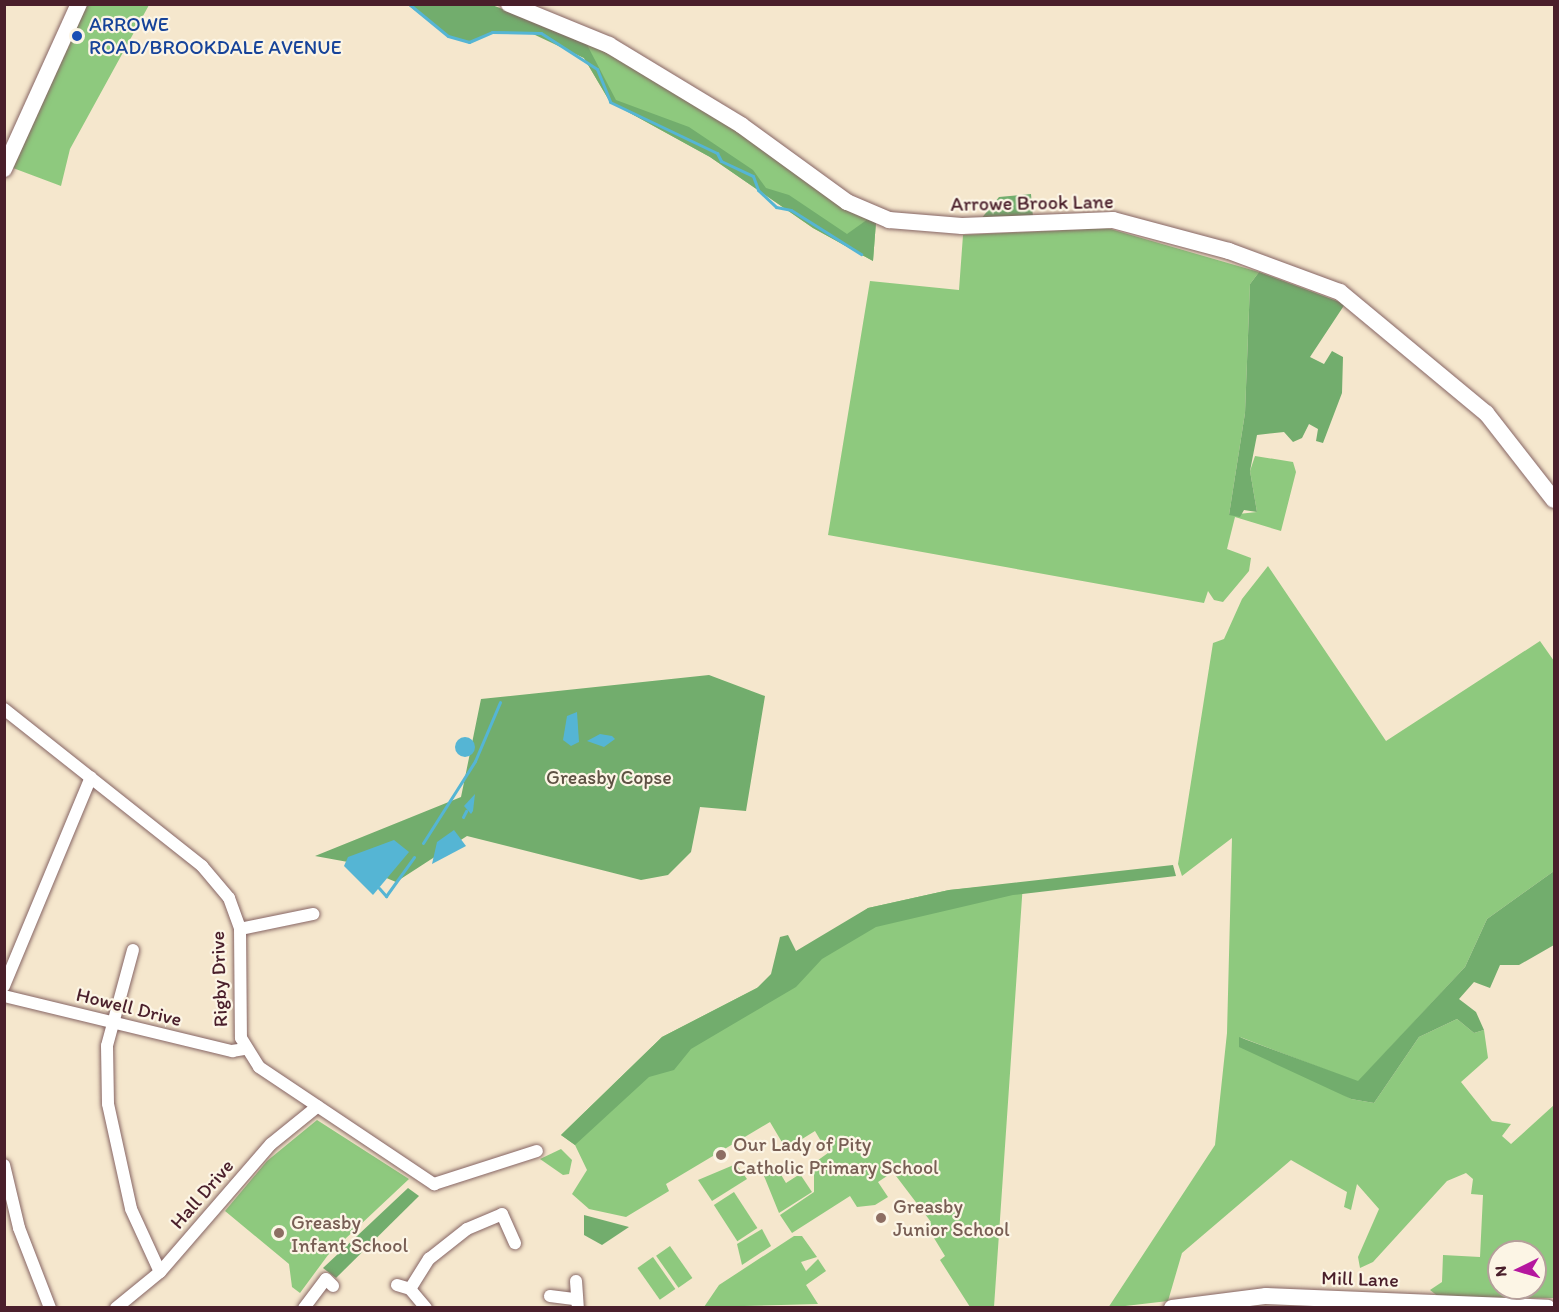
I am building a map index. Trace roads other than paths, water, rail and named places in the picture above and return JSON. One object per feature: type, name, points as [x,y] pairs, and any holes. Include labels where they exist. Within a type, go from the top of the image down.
[{"type":"street","points":[[4,169],[79,4]]},
{"type":"street","name":"Arrowe Brook Lane","points":[[509,4],[609,45],[741,125],[847,202],[890,220],[962,226],[1113,220],[1229,251],[1340,292],[1486,413],[1554,500]]},
{"type":"street","name":"Rigby Drive","points":[[4,708],[209,873],[229,898],[240,929],[239,1025],[244,1049],[259,1067],[434,1184],[537,1151]]},
{"type":"street","points":[[4,986],[91,777]]},
{"type":"street","points":[[240,929],[313,914]]},
{"type":"street","points":[[133,950],[111,1023],[108,1104],[117,1162],[160,1272]]},
{"type":"street","name":"Howell Drive","points":[[4,996],[232,1051],[244,1049]]},
{"type":"street","name":"Hall Drive","points":[[116,1308],[160,1272],[271,1144],[318,1106]]},
{"type":"street","points":[[4,1165],[19,1228],[50,1308]]},
{"type":"street","points":[[410,1289],[429,1259],[467,1229],[502,1215],[515,1243]]},
{"type":"street","points":[[304,1308],[326,1279],[333,1286]]},
{"type":"street","points":[[550,1296],[576,1303],[576,1281]]},
{"type":"street","points":[[397,1285],[410,1289],[426,1308]]},
{"type":"street","name":"Mill Lane","points":[[1172,1308],[1266,1296],[1551,1307]]},
{"type":"water","points":[[577,712],[579,742],[571,746],[563,740],[567,716]]},
{"type":"water","points":[[600,734],[612,736],[615,739],[604,747],[587,741]]},
{"type":"water","points":[[461,737],[469,737],[475,743],[475,751],[469,757],[461,757],[455,751],[455,743]]},
{"type":"water","points":[[475,794],[473,811],[471,814],[464,806]]},
{"type":"water","points":[[454,830],[466,846],[432,864],[437,842]]},
{"type":"water","points":[[394,840],[409,852],[373,895],[344,866],[348,857]]},
{"type":"waterway","points":[[409,4],[448,36],[469,42],[492,32],[541,33],[597,69],[610,102],[717,153],[721,161],[753,176],[758,190],[776,207],[791,210],[861,254]]},
{"type":"waterway","points":[[423,843],[475,761],[500,702]]},
{"type":"waterway","points":[[463,817],[466,811]]},
{"type":"waterway","points":[[379,888],[386,896],[414,857]]},
{"type":"place","name":"ARROWE ROAD/BROOKDALE AVENUE","points":[[77,36]]},
{"type":"place","name":"Our Lady of Pity Catholic Primary School","points":[[721,1155]]},
{"type":"place","name":"Greasby Junior School","points":[[881,1218]]},
{"type":"place","name":"Greasby Infant School","points":[[279,1233]]},
{"type":"park label","name":"Greasby Copse","points":[[609,777]]}]
